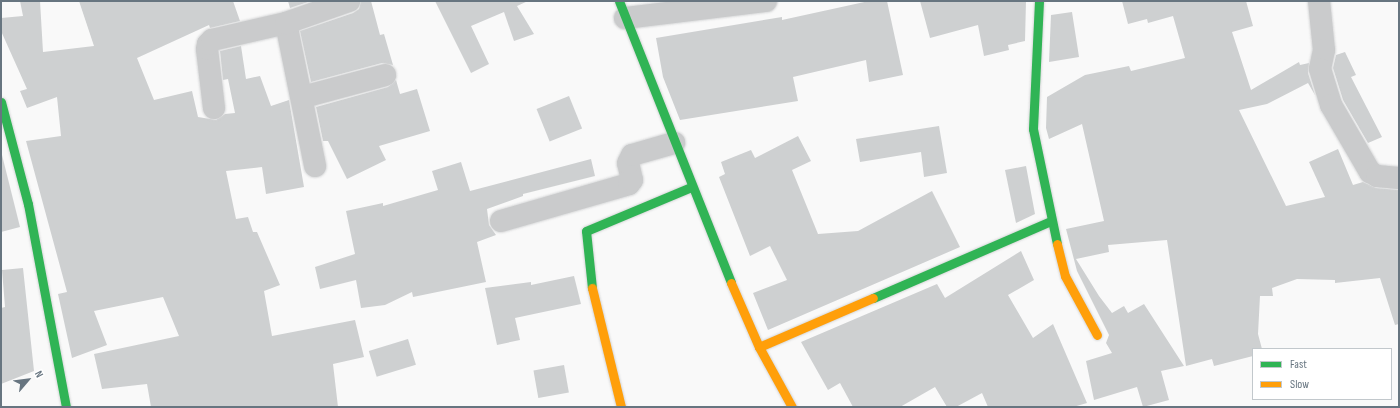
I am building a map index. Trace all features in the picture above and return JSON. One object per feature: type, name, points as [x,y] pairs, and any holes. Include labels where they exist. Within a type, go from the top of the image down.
[{"type":"street","points":[[214,108],[208,44],[212,40],[286,24],[349,1]]},
{"type":"street","points":[[766,1],[622,9],[691,187],[759,347],[789,406]]},
{"type":"street","points":[[1038,1],[1033,129],[1051,221],[1065,276],[1097,335]]},
{"type":"street","points":[[1319,1],[1324,50],[1320,69],[1331,105],[1370,172],[1378,176],[1399,178]]},
{"type":"street","points":[[286,24],[303,97],[315,166]]},
{"type":"street","points":[[303,97],[385,75]]},
{"type":"street","points":[[1,102],[28,204],[66,407]]},
{"type":"street","points":[[501,221],[629,184],[632,180],[628,163],[632,155],[674,143]]},
{"type":"street","points":[[621,407],[593,294],[586,231],[600,223],[691,187]]},
{"type":"street","points":[[759,347],[1051,221]]},
{"type":"building","points":[[20,1],[40,1],[43,52],[94,46],[79,1],[233,1],[240,21],[210,28],[209,25],[137,58],[154,100],[192,91],[198,117],[216,120],[225,114],[235,113],[228,79],[223,80],[220,51],[241,46],[246,79],[260,76],[271,106],[289,100],[304,187],[266,194],[262,167],[226,171],[236,219],[248,217],[253,232],[257,232],[280,285],[264,291],[272,336],[355,320],[364,357],[333,364],[338,407],[151,407],[147,384],[102,389],[94,354],[179,336],[163,297],[94,311],[107,345],[72,358],[58,294],[67,292],[26,141],[61,136],[57,97],[27,108],[20,91],[27,89],[1,31],[1,18],[23,16]]},
{"type":"building","points":[[288,1],[311,1],[290,8]]},
{"type":"building","points":[[361,1],[371,1],[380,35],[384,34],[393,65],[382,63],[311,82],[300,31],[353,13],[359,9]]},
{"type":"building","points":[[435,1],[528,1],[517,6],[534,34],[514,41],[504,12],[471,26],[489,64],[471,73]]},
{"type":"building","points":[[869,1],[887,1],[903,75],[869,82],[866,60],[793,77],[798,101],[680,120],[663,77],[656,38],[782,17],[782,20]]},
{"type":"building","points":[[920,1],[1026,1],[1025,41],[1008,45],[1009,50],[984,56],[978,25],[930,38]]},
{"type":"building","points":[[1122,1],[1246,1],[1253,26],[1232,32],[1251,90],[1299,62],[1300,65],[1309,63],[1308,73],[1315,95],[1308,83],[1267,104],[1239,110],[1286,206],[1325,197],[1309,162],[1338,149],[1353,185],[1363,182],[1376,188],[1398,190],[1399,324],[1395,325],[1380,278],[1335,283],[1335,280],[1297,279],[1272,288],[1273,296],[1260,296],[1258,334],[1262,348],[1252,348],[1252,356],[1214,366],[1212,359],[1186,366],[1167,240],[1108,245],[1109,252],[1076,259],[1099,296],[1112,313],[1124,306],[1128,313],[1144,304],[1184,366],[1161,371],[1169,400],[1143,407],[1137,387],[1094,400],[1086,361],[1112,353],[1106,343],[1109,335],[1077,271],[1066,229],[1104,221],[1082,124],[1049,139],[1046,128],[1047,97],[1085,75],[1129,66],[1131,71],[1185,58],[1173,16],[1148,23],[1147,19],[1128,24]]},
{"type":"building","points":[[1072,12],[1079,57],[1049,62],[1051,15]]},
{"type":"building","points":[[1345,52],[1356,75],[1351,77],[1382,137],[1368,143],[1343,100],[1333,68],[1336,55]]},
{"type":"building","points":[[396,80],[400,94],[417,89],[430,131],[379,146],[386,160],[347,179],[328,141],[323,141],[316,107],[388,87]]},
{"type":"building","points":[[569,96],[582,128],[550,142],[537,109]]},
{"type":"building","points":[[939,126],[947,173],[924,177],[921,152],[860,162],[856,139]]},
{"type":"building","points":[[798,136],[811,161],[792,170],[818,234],[858,231],[932,191],[960,247],[768,330],[753,293],[787,280],[770,246],[750,256],[719,177],[725,174],[721,162],[751,150],[755,158]]},
{"type":"building","points":[[1,151],[20,227],[1,232]]},
{"type":"building","points":[[591,159],[595,176],[523,194],[523,196],[487,209],[489,225],[496,235],[477,242],[486,282],[413,297],[412,292],[385,305],[361,308],[356,280],[320,289],[315,267],[355,254],[346,211],[383,203],[383,206],[438,190],[432,171],[461,162],[470,191]]},
{"type":"building","points":[[1026,166],[1035,214],[1016,223],[1005,170]]},
{"type":"building","points":[[1021,251],[1034,280],[1008,295],[1033,338],[1053,324],[1087,403],[1073,407],[988,407],[982,393],[956,407],[947,407],[935,387],[900,407],[853,407],[840,383],[828,390],[801,342],[937,284],[945,298]]},
{"type":"building","points":[[23,268],[34,371],[1,384],[1,308],[5,307],[2,270]]},
{"type":"building","points":[[574,276],[581,304],[515,318],[520,340],[497,345],[485,288],[531,282],[531,285]]},
{"type":"building","points":[[408,339],[416,365],[377,377],[369,351]]},
{"type":"building","points":[[564,365],[569,393],[538,398],[533,370]]},
{"type":"traffic: fast","points":[[619,1],[731,283]]},
{"type":"traffic: fast","points":[[1039,1],[1033,129],[1057,244]]},
{"type":"traffic: fast","points":[[1,102],[28,204],[66,407]]},
{"type":"traffic: fast","points":[[592,288],[586,231],[691,187]]},
{"type":"traffic: fast","points":[[873,298],[1051,221]]},
{"type":"traffic: slow","points":[[1057,244],[1065,276],[1097,335]]},
{"type":"traffic: slow","points":[[731,283],[759,347],[792,407]]},
{"type":"traffic: slow","points":[[592,288],[621,407]]},
{"type":"traffic: slow","points":[[759,347],[873,298]]}]
